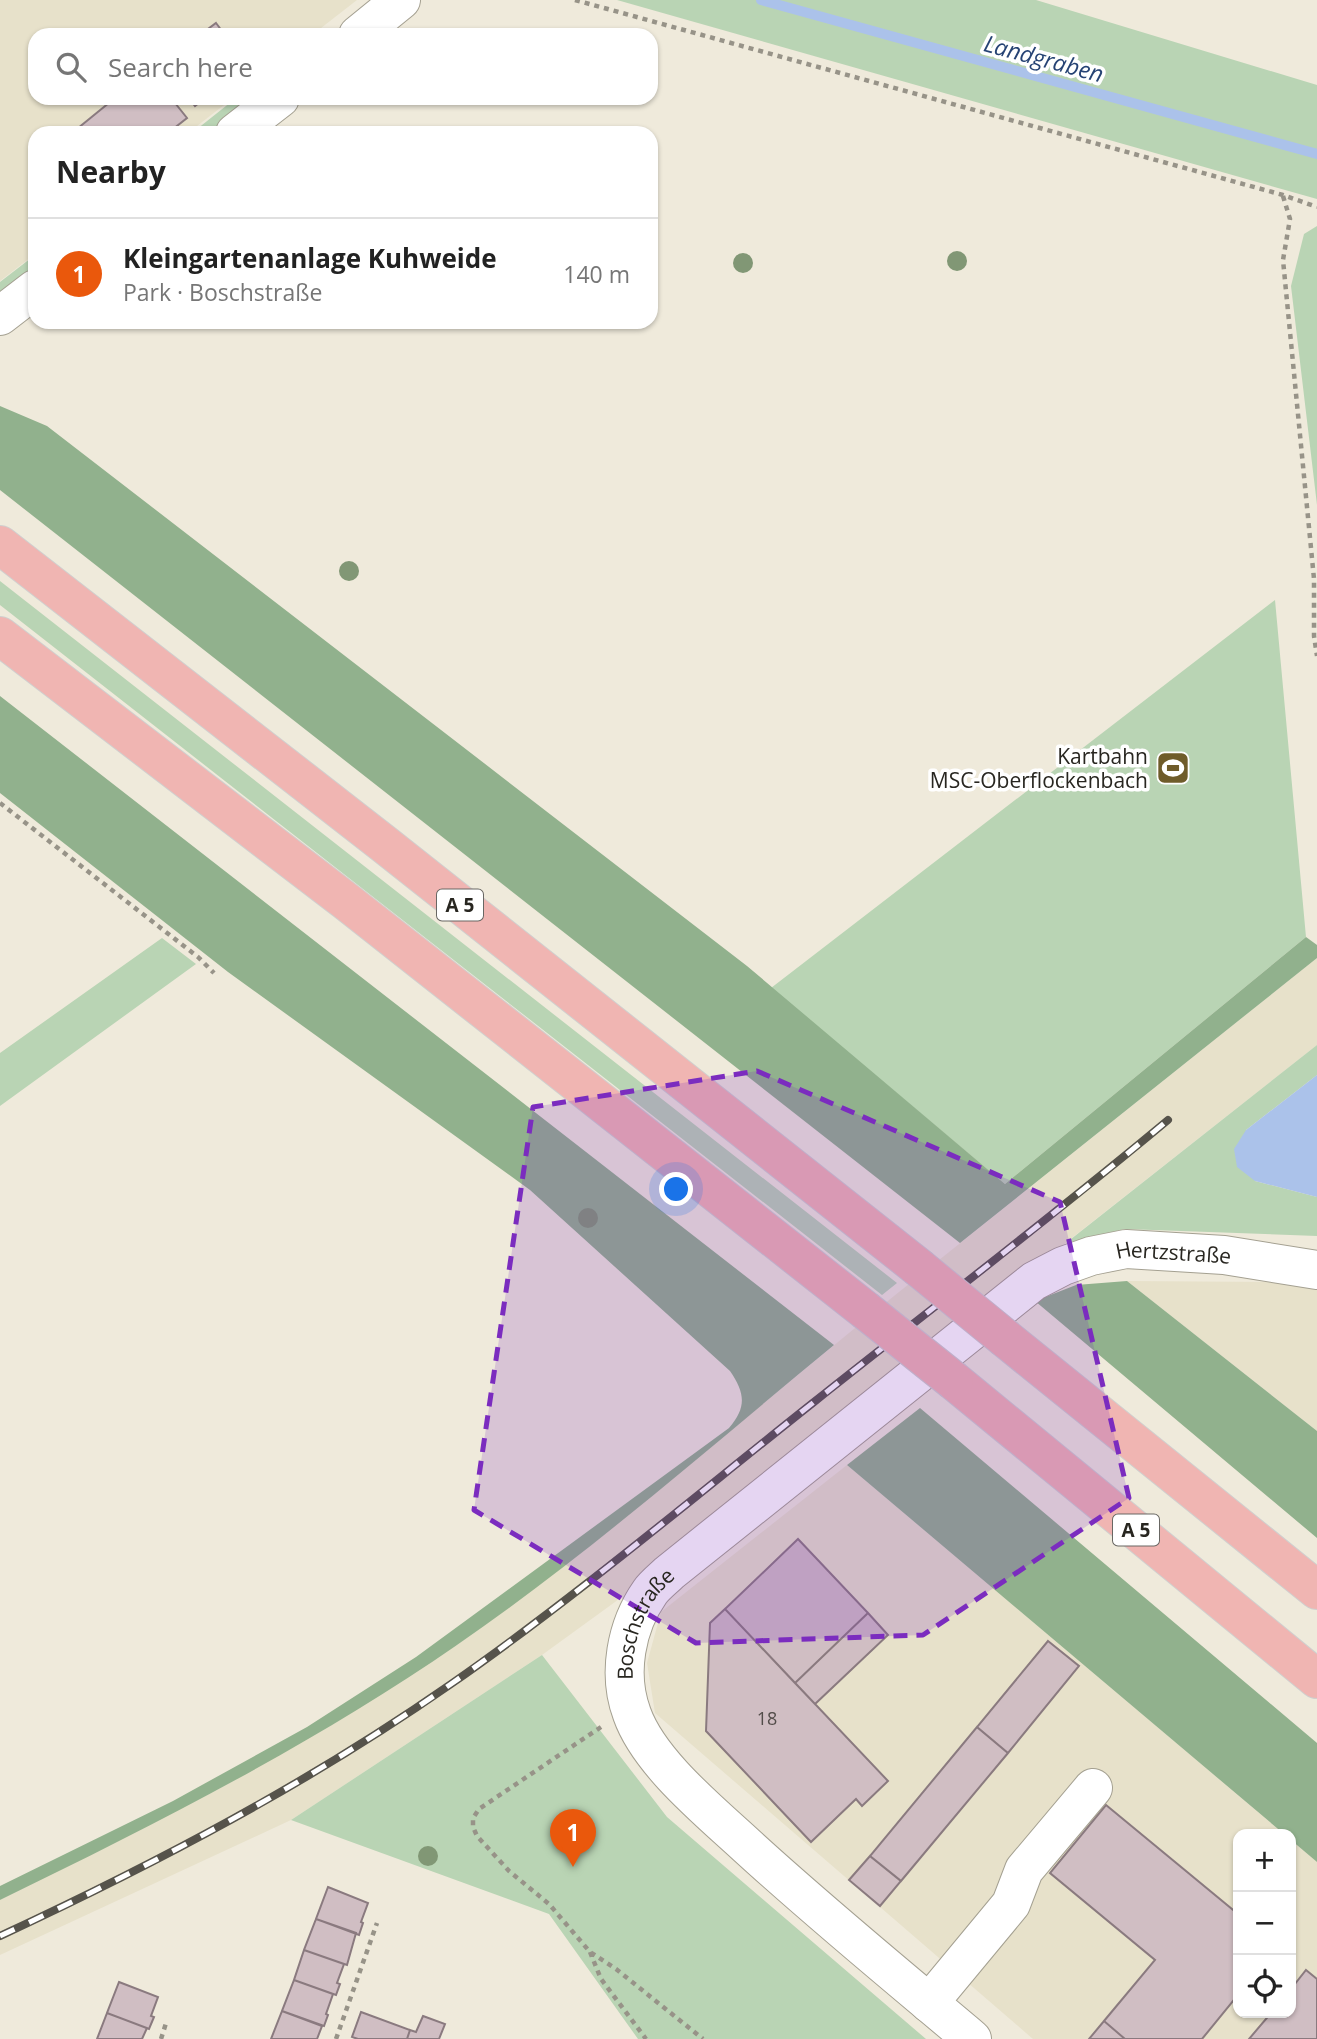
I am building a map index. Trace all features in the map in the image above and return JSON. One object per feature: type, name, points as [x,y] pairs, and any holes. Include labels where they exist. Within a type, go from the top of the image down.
[{"type":"highway","name":"A 5","points":[[0,545],[384,844],[918,1267],[1317,1590]]},
{"type":"highway","name":"A 5","points":[[0,636],[347,902],[954,1381],[1317,1679]]},
{"type":"street","points":[[367,28],[401,0]]},
{"type":"street","points":[[244,126],[271,105]]},
{"type":"street","points":[[0,316],[28,294]]},
{"type":"street","name":"Hertzstraße","points":[[1034,1281],[1062,1266],[1091,1256],[1126,1249],[1224,1255],[1317,1269]]},
{"type":"street","name":"Boschstraße","points":[[972,2039],[807,1900],[659,1760],[631,1712],[625,1663],[638,1613],[651,1590],[1034,1281]]},
{"type":"street","points":[[929,2003],[1011,1904],[1024,1870],[1093,1788]]},
{"type":"path","points":[[575,0],[1283,195],[1317,207]]},
{"type":"path","points":[[1283,195],[1290,219],[1283,260],[1314,579],[1314,636],[1317,656]]},
{"type":"path","points":[[0,803],[198,957],[214,973]]},
{"type":"path","points":[[631,1712],[597,1730],[478,1809],[472,1827],[509,1871],[550,1904],[590,1952],[616,1969],[703,2039]]},
{"type":"path","points":[[336,2039],[377,1923]]},
{"type":"path","points":[[590,1952],[601,1979],[646,2039]]},
{"type":"path","points":[[160,2039],[167,2020]]},
{"type":"highlighted area","points":[[757,1071],[1060,1202],[1129,1498],[923,1635],[696,1643],[474,1510],[533,1107]]},
{"type":"shaded area","points":[[0,0],[357,0],[321,28],[28,28],[28,105],[224,105],[197,126],[28,126],[28,259],[0,281]]},
{"type":"shaded area","points":[[1317,958],[1317,1045],[615,1602],[542,1655],[291,1820],[0,1955],[0,1900],[217,1790],[335,1723],[457,1645],[580,1554],[894,1296]]},
{"type":"shaded area","points":[[1127,1281],[1273,1282],[1317,1290],[1317,1431]]},
{"type":"shaded area","points":[[847,1465],[1278,1829],[1233,1829],[1233,2018],[1296,2018],[1296,1844],[1317,1862],[1317,2039],[1033,2039],[655,1713],[647,1663],[661,1612]]},
{"type":"green space","points":[[617,0],[1036,0],[1317,85],[1317,199]]},
{"type":"green space","points":[[227,105],[262,105],[241,126],[201,126]]},
{"type":"green space","points":[[1317,226],[1317,505],[1291,286],[1304,234]]},
{"type":"green space","points":[[28,260],[28,293],[0,315],[0,282]]},
{"type":"green space","points":[[0,406],[47,426],[747,966],[1005,1184],[1306,937],[1317,945],[1317,958],[960,1243],[0,490]]},
{"type":"green space","points":[[0,581],[897,1283],[882,1295],[0,605]]},
{"type":"green space","name":"Kartbahn MSC-Oberflockenbach","points":[[1275,600],[1306,937],[1005,1184],[771,988]]},
{"type":"green space","points":[[0,696],[834,1345],[554,1574],[403,1681],[233,1781],[0,1900],[0,1886],[173,1801],[307,1727],[416,1657],[729,1428],[739,1413],[742,1400],[739,1386],[730,1371],[530,1190],[228,972],[0,793]]},
{"type":"green space","points":[[162,938],[196,964],[0,1106],[0,1053]]},
{"type":"green space","points":[[1317,1045],[1317,1075],[1246,1130],[1255,1181],[1317,1197],[1317,1236],[1125,1229],[1066,1243]]},
{"type":"green space","points":[[1127,1281],[1317,1431],[1317,1538],[1035,1301],[1076,1285]]},
{"type":"green space","points":[[920,1408],[1317,1743],[1317,1862],[1296,1844],[1296,1829],[1278,1829],[847,1465]]},
{"type":"green space","points":[[542,1655],[667,1817],[926,2039],[638,2039],[549,1914],[291,1820]]},
{"type":"water","points":[[1317,1075],[1317,1197],[1255,1181],[1237,1167],[1234,1149],[1246,1130]]},
{"type":"building","points":[[106,105],[177,105],[187,118],[177,126],[81,126]]},
{"type":"building","points":[[798,1539],[868,1613],[795,1683],[725,1609]]},
{"type":"building","points":[[725,1609],[888,1781],[862,1806],[856,1799],[811,1842],[706,1731],[710,1623]]},
{"type":"building","points":[[868,1613],[888,1635],[815,1704],[795,1683]]},
{"type":"building","points":[[1048,1641],[1079,1666],[1008,1753],[977,1727]]},
{"type":"building","points":[[977,1727],[1008,1753],[901,1881],[870,1856]]},
{"type":"building","points":[[1106,1805],[1233,1910],[1233,2001],[1202,2039],[1125,2039],[1104,2021],[1155,1960],[1050,1873]]},
{"type":"building","points":[[870,1856],[901,1881],[880,1906],[849,1880]]},
{"type":"building","points":[[328,1887],[368,1903],[359,1935],[316,1919]]},
{"type":"building","points":[[316,1919],[356,1933],[347,1965],[304,1950]]},
{"type":"building","points":[[304,1950],[344,1964],[336,1995],[294,1980]]},
{"type":"building","points":[[1306,1970],[1317,1979],[1317,2039],[1249,2039],[1267,2018],[1296,2018],[1296,1983]]},
{"type":"building","points":[[294,1980],[333,1994],[324,2026],[282,2011]]},
{"type":"building","points":[[119,1982],[158,1997],[149,2029],[107,2013]]},
{"type":"building","points":[[282,2011],[322,2026],[317,2039],[271,2039]]},
{"type":"building","points":[[361,2012],[410,2030],[407,2039],[352,2037]]},
{"type":"building","points":[[107,2013],[147,2028],[142,2039],[97,2039]]},
{"type":"building","points":[[423,2016],[445,2024],[439,2039],[407,2039],[410,2030],[416,2032]]},
{"type":"building","points":[[1104,2021],[1125,2039],[1089,2039]]},
{"type":"waterway","name":"Landgraben","points":[[761,0],[1317,154]]},
{"type":"railway","points":[[0,1936],[117,1880],[231,1820],[343,1755],[451,1684],[589,1582],[1168,1120]]},
{"type":"place","name":"Kartbahn MSC-Oberflockenbach","points":[[1173,768]]},
{"type":"place","name":"Kleingartenanlage Kuhweide","points":[[573,1867]]}]
